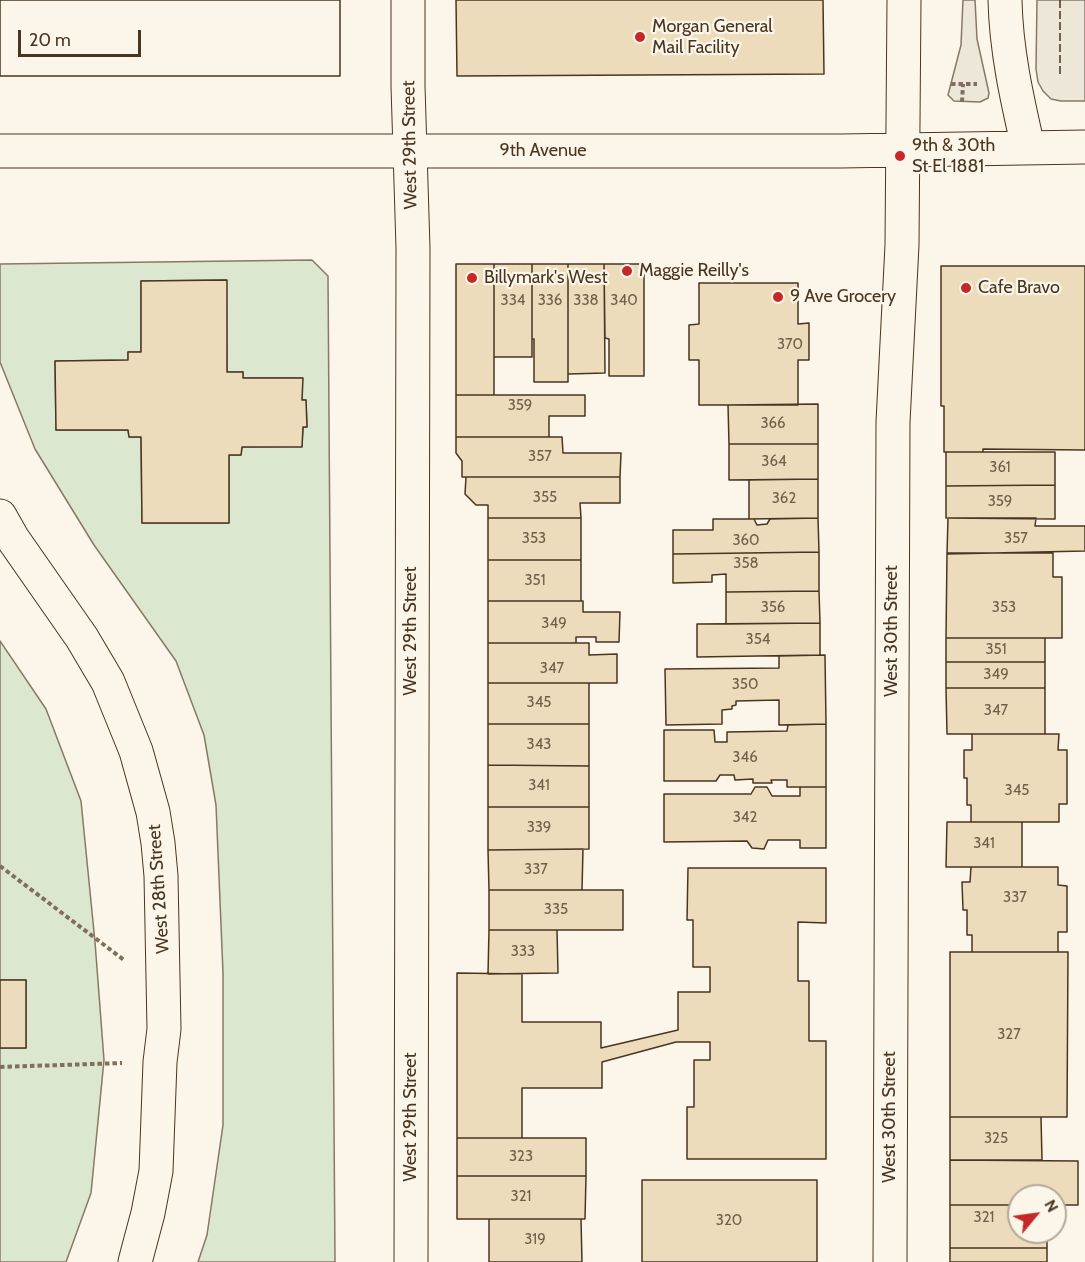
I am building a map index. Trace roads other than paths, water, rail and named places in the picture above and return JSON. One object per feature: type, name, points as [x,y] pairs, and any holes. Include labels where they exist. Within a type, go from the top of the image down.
[{"type":"street","name":"West 29th Street","points":[[408,0],[412,248],[411,1262]]},
{"type":"street","name":"West 30th Street","points":[[890,1262],[893,422],[902,245],[904,0]]},
{"type":"street","points":[[1005,0],[1013,83],[1028,147]]},
{"type":"street","name":"9th Avenue","points":[[0,151],[410,152],[1085,147]]},
{"type":"street","name":"West 28th Street","points":[[0,516],[13,539],[96,659],[118,704],[136,751],[153,812],[158,843],[164,955],[164,1029],[160,1062],[156,1171],[135,1262]]},
{"type":"place","name":"Morgan General Mail Facility","points":[[640,37]]},
{"type":"place","name":"9th & 30th St El 1881","points":[[900,156]]},
{"type":"place","name":"Maggie Reilly's","points":[[627,271]]},
{"type":"place","name":"Billymark's West","points":[[472,278]]},
{"type":"place","name":"Cafe Bravo","points":[[966,288]]},
{"type":"place","name":"9 Ave Grocery","points":[[778,297]]}]
